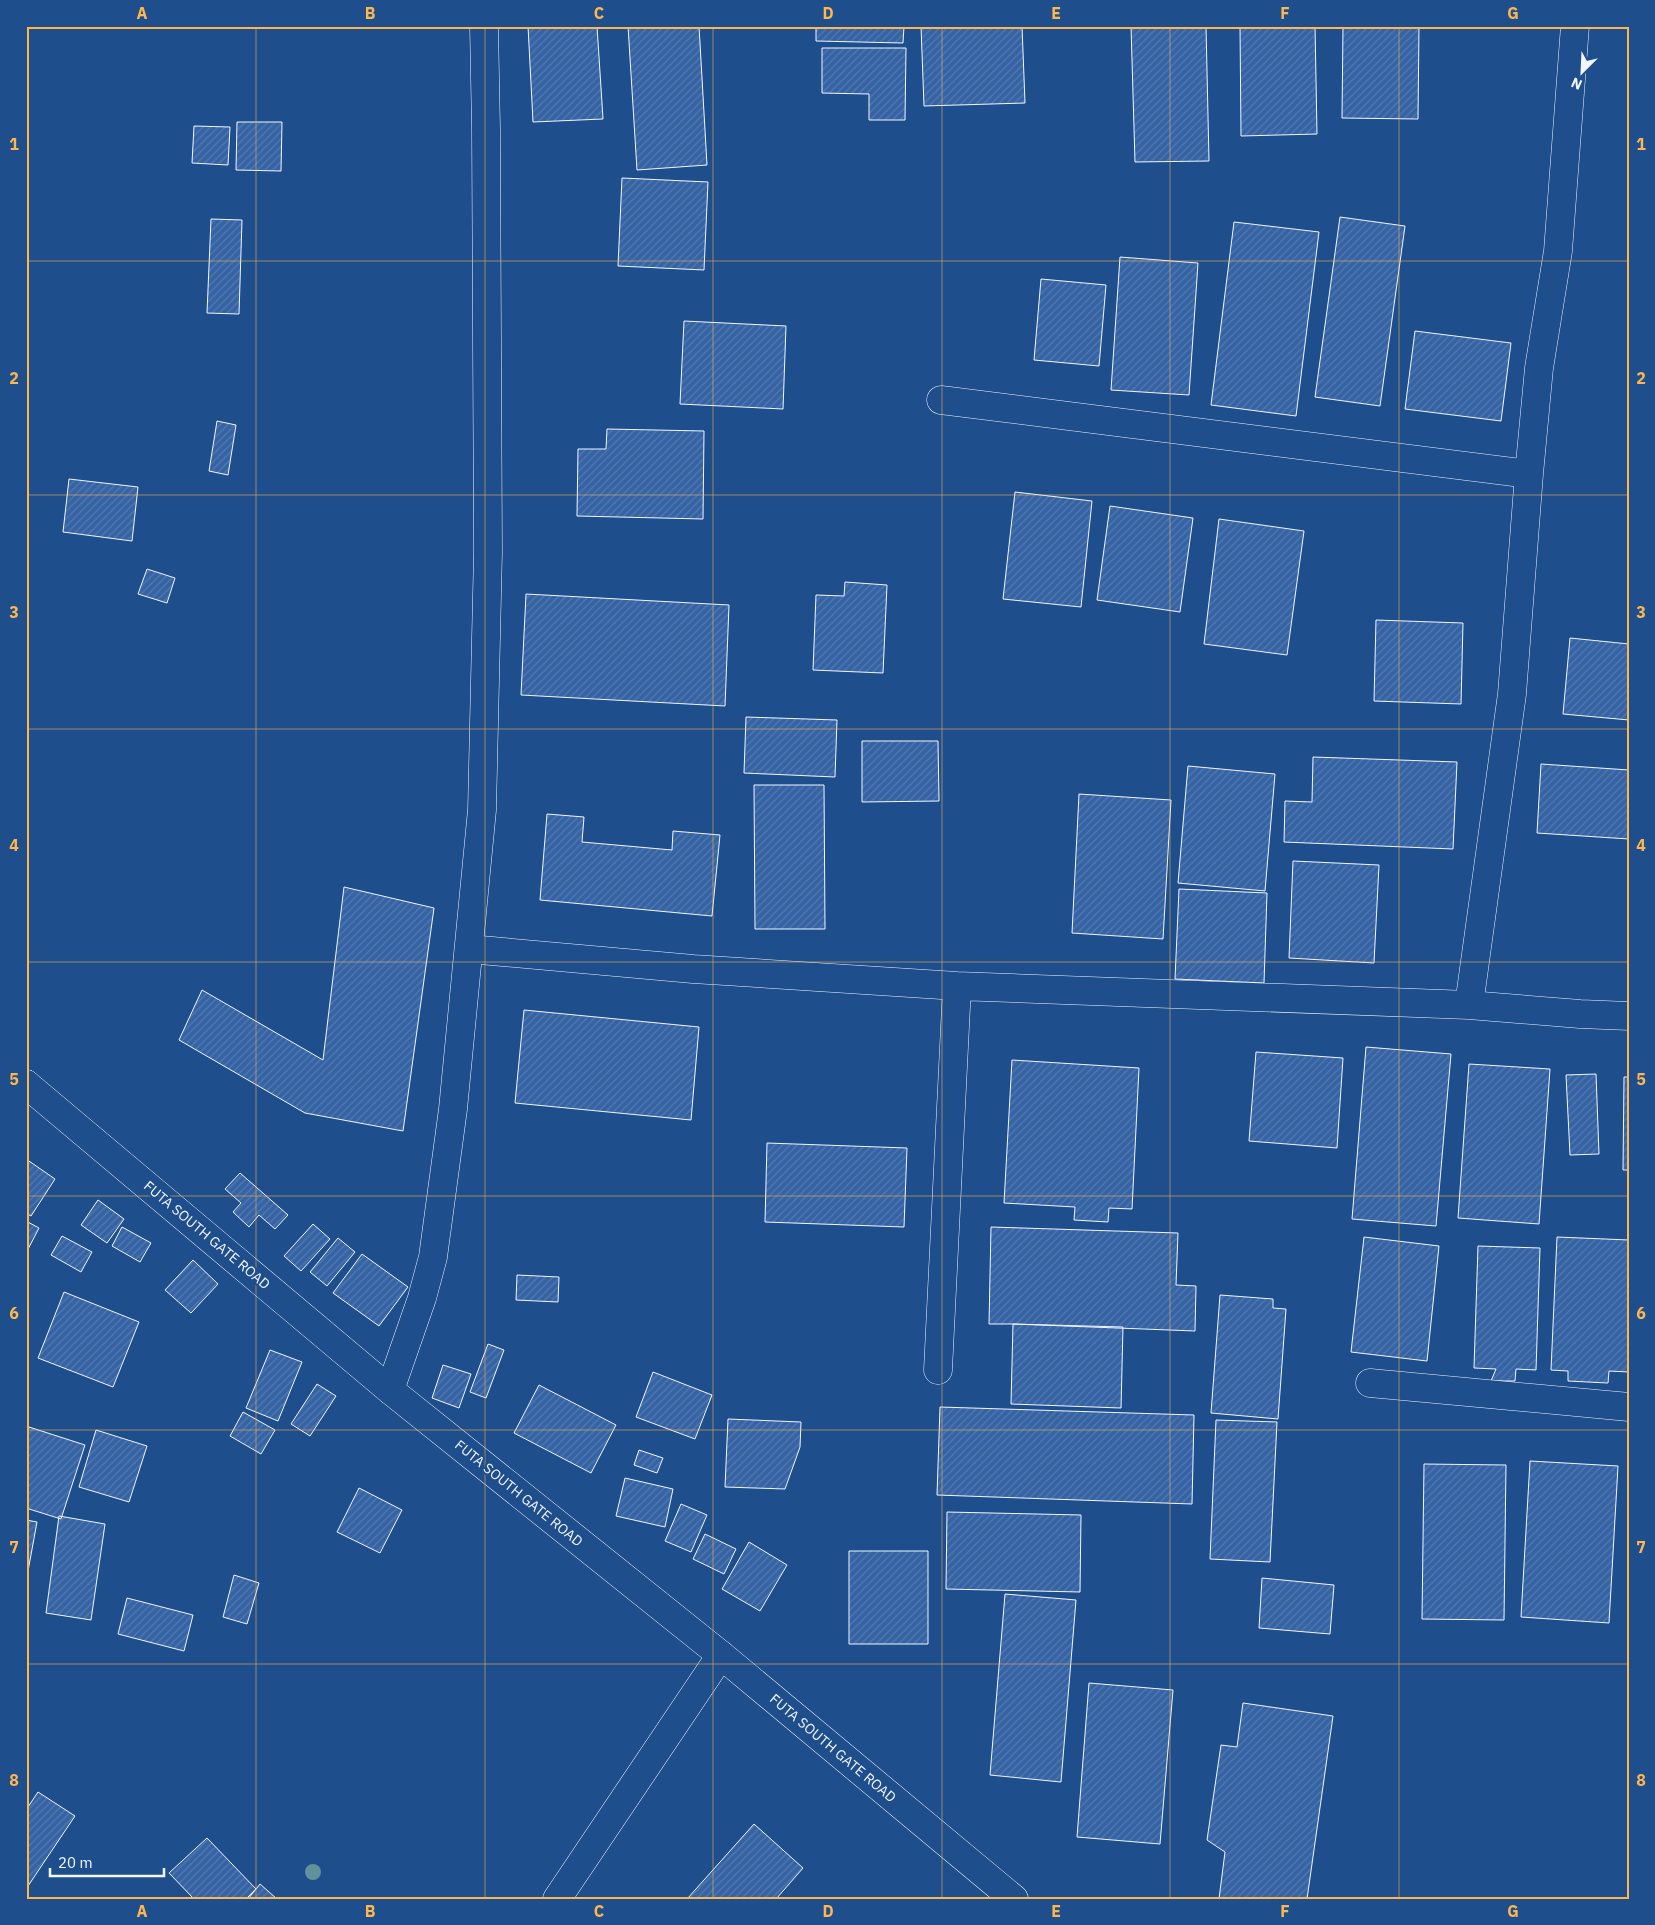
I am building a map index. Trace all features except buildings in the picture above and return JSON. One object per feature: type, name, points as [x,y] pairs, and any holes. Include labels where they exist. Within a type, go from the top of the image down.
[{"type":"street","points":[[390,1390],[422,1298],[433,1257],[453,1109],[482,810],[488,552],[484,26]]},
{"type":"street","points":[[1469,1005],[1512,694],[1529,474],[1540,368],[1558,251],[1575,26]]},
{"type":"street","points":[[941,400],[1529,474]]},
{"type":"street","points":[[469,949],[693,969],[957,986],[1469,1005],[1629,1016]]},
{"type":"street","points":[[938,1370],[957,986]]},
{"type":"street","name":"FUTA SOUTH GATE ROAD","points":[[29,1090],[390,1390],[721,1655],[1014,1899]]},
{"type":"street","points":[[1370,1383],[1629,1407]]},
{"type":"street","points":[[557,1899],[721,1655]]}]
